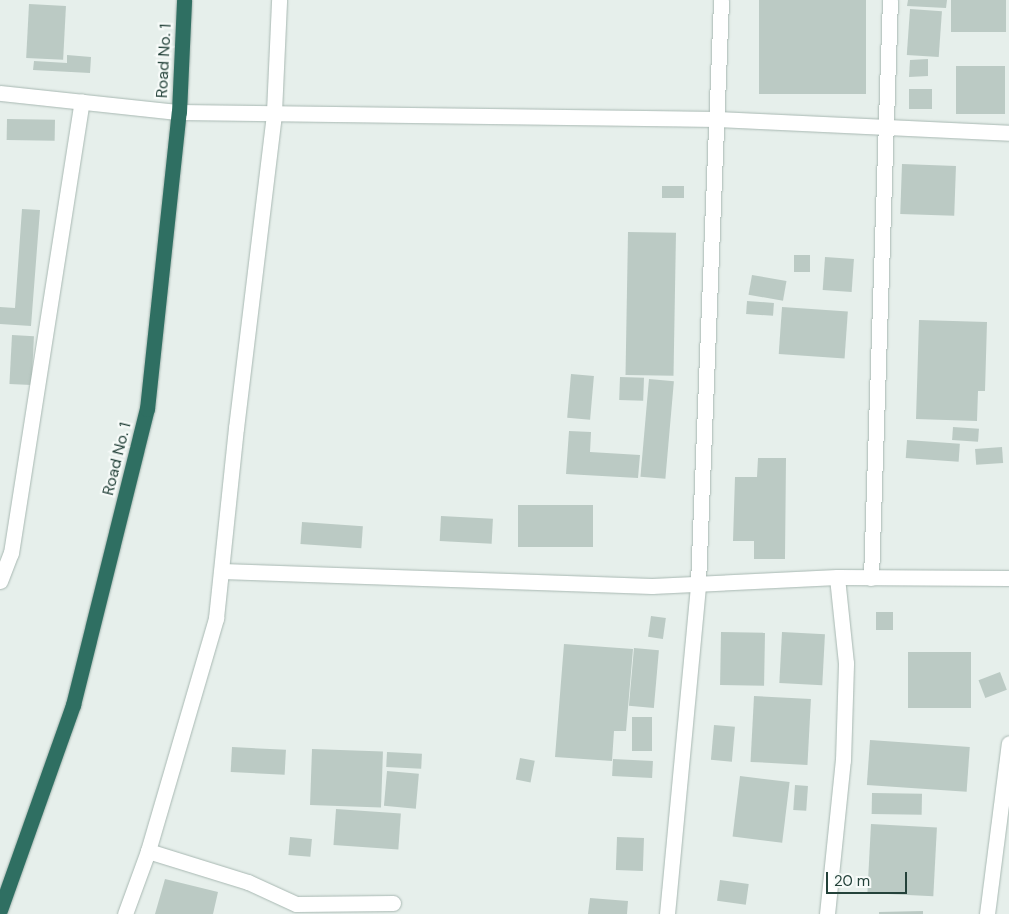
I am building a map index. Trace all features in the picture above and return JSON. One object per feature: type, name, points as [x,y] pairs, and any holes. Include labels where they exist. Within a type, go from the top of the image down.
[{"type":"highway","name":"Road No. 1","points":[[2,903],[73,704],[147,409],[179,112],[184,0]]},
{"type":"street","points":[[125,914],[148,851],[216,618],[236,428],[274,112],[279,0]]},
{"type":"street","points":[[667,914],[698,584],[721,0]]},
{"type":"street","points":[[871,578],[890,0]]},
{"type":"street","points":[[0,93],[179,112],[717,120],[1009,134]]},
{"type":"street","points":[[0,582],[82,102]]},
{"type":"street","points":[[222,571],[652,586],[837,577],[1009,578]]},
{"type":"street","points":[[827,914],[843,760],[846,663],[837,577]]},
{"type":"street","points":[[987,914],[1009,743]]},
{"type":"street","points":[[148,851],[248,882],[296,904],[393,903]]},
{"type":"building","points":[[759,0],[866,0],[866,94],[759,94]]},
{"type":"building","points":[[908,0],[947,0],[946,8],[907,6]]},
{"type":"building","points":[[951,0],[1006,0],[1006,32],[951,32]]},
{"type":"building","points":[[29,4],[66,6],[63,60],[26,58]]},
{"type":"building","points":[[910,9],[942,11],[939,57],[907,55]]},
{"type":"building","points":[[67,55],[91,57],[90,73],[33,70],[34,61],[67,63]]},
{"type":"building","points":[[928,59],[928,76],[909,77],[910,60]]},
{"type":"building","points":[[956,66],[1005,66],[1005,114],[956,114]]},
{"type":"building","points":[[909,89],[932,89],[932,109],[909,109]]},
{"type":"building","points":[[7,119],[55,120],[55,141],[7,140]]},
{"type":"building","points":[[902,164],[956,166],[954,216],[900,214]]},
{"type":"building","points":[[662,186],[684,186],[684,198],[662,198]]},
{"type":"building","points":[[22,209],[40,210],[31,326],[0,324],[0,307],[15,308]]},
{"type":"building","points":[[628,232],[676,233],[673,376],[626,375]]},
{"type":"building","points":[[794,255],[810,255],[810,272],[794,272]]},
{"type":"building","points":[[825,257],[854,259],[852,292],[823,290]]},
{"type":"building","points":[[752,275],[786,281],[783,301],[749,295]]},
{"type":"building","points":[[747,301],[774,303],[773,316],[746,314]]},
{"type":"building","points":[[782,307],[848,312],[845,358],[779,354]]},
{"type":"building","points":[[919,320],[987,322],[985,391],[978,391],[977,421],[916,419]]},
{"type":"building","points":[[12,335],[34,336],[31,385],[9,384]]},
{"type":"building","points":[[571,374],[594,376],[590,420],[567,418]]},
{"type":"building","points":[[620,377],[644,378],[643,401],[619,400]]},
{"type":"building","points":[[649,379],[674,381],[665,479],[640,477]]},
{"type":"building","points":[[953,427],[979,429],[978,442],[952,440]]},
{"type":"building","points":[[569,431],[591,432],[590,452],[640,455],[638,478],[566,474]]},
{"type":"building","points":[[907,440],[960,444],[959,462],[906,458]]},
{"type":"building","points":[[1002,447],[1003,463],[976,465],[975,449]]},
{"type":"building","points":[[758,458],[786,458],[785,559],[754,559],[754,541],[733,541],[735,477],[757,477]]},
{"type":"building","points":[[518,505],[593,505],[593,547],[518,547]]},
{"type":"building","points":[[441,516],[493,519],[492,544],[440,541]]},
{"type":"building","points":[[302,522],[363,526],[361,548],[300,544]]},
{"type":"building","points":[[876,612],[893,612],[893,630],[876,630]]},
{"type":"building","points":[[651,616],[666,618],[663,639],[648,637]]},
{"type":"building","points":[[721,632],[765,633],[764,686],[720,685]]},
{"type":"building","points":[[782,632],[825,634],[822,685],[779,683]]},
{"type":"building","points":[[564,644],[633,649],[626,731],[614,731],[612,761],[555,757]]},
{"type":"building","points":[[634,648],[659,650],[654,708],[629,706]]},
{"type":"building","points":[[908,652],[971,652],[971,708],[908,708]]},
{"type":"building","points":[[1000,672],[1007,690],[985,698],[979,680]]},
{"type":"building","points":[[754,696],[811,699],[807,765],[751,762]]},
{"type":"building","points":[[632,717],[652,717],[652,751],[632,751]]},
{"type":"building","points":[[714,725],[735,727],[732,762],[711,760]]},
{"type":"building","points":[[870,740],[970,747],[967,792],[867,785]]},
{"type":"building","points":[[232,747],[286,750],[285,775],[231,772]]},
{"type":"building","points":[[312,749],[383,751],[381,807],[310,805]]},
{"type":"building","points":[[387,752],[422,754],[421,769],[386,767]]},
{"type":"building","points":[[520,758],[535,761],[531,782],[516,780]]},
{"type":"building","points":[[613,759],[653,761],[652,778],[612,776]]},
{"type":"building","points":[[387,771],[419,774],[416,809],[384,806]]},
{"type":"building","points":[[740,776],[790,782],[782,843],[733,837]]},
{"type":"building","points":[[795,785],[808,786],[806,811],[793,810]]},
{"type":"building","points":[[872,793],[922,794],[922,815],[872,814]]},
{"type":"building","points":[[336,809],[401,814],[398,849],[333,845]]},
{"type":"building","points":[[871,824],[937,827],[933,896],[867,893]]},
{"type":"building","points":[[290,837],[312,839],[310,857],[288,855]]},
{"type":"building","points":[[617,837],[644,838],[643,871],[616,870]]},
{"type":"building","points":[[165,879],[218,892],[213,914],[155,914]]},
{"type":"building","points":[[720,880],[749,884],[746,905],[717,901]]},
{"type":"building","points":[[590,898],[628,901],[627,914],[588,914]]},
{"type":"building","points":[[923,911],[923,914],[879,914],[879,912]]}]
